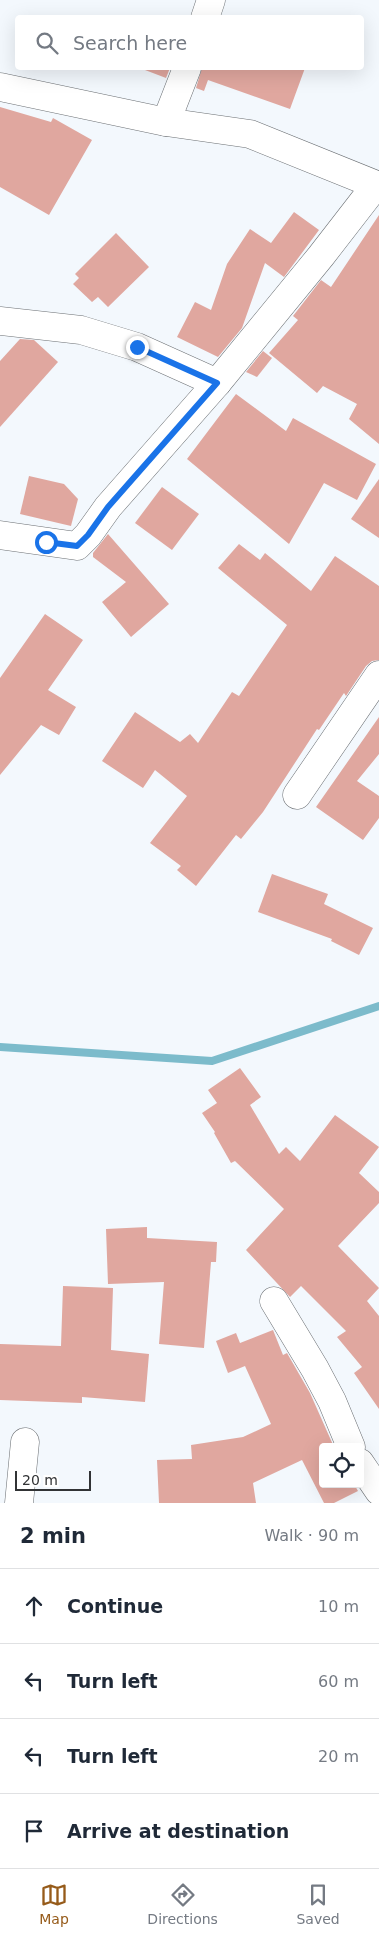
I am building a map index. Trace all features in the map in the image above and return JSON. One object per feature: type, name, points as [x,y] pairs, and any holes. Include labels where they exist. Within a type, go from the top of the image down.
[{"type":"street","points":[[206,15],[211,0]]},
{"type":"street","points":[[166,122],[186,70]]},
{"type":"street","points":[[0,87],[166,122],[250,134],[377,185],[217,383],[108,507],[88,535],[77,546],[0,535]]},
{"type":"street","points":[[0,321],[81,330],[137,347],[217,383]]},
{"type":"street","points":[[297,794],[379,675]]},
{"type":"street","points":[[274,1301],[332,1401],[349,1443]]},
{"type":"street","points":[[19,1503],[25,1442]]},
{"type":"street","points":[[364,1469],[379,1491]]},
{"type":"building","points":[[145,70],[169,70],[166,78]]},
{"type":"building","points":[[201,70],[304,70],[290,109],[208,80],[204,91],[196,88]]},
{"type":"building","points":[[0,107],[51,122],[53,118],[92,140],[49,215],[0,187]]},
{"type":"building","points":[[294,212],[319,230],[284,277],[265,263],[242,328],[218,357],[177,337],[195,302],[211,310],[227,264],[250,229],[271,243]]},
{"type":"building","points":[[379,215],[379,444],[349,419],[357,404],[323,386],[317,393],[269,353],[298,320],[293,316],[321,280],[331,287]]},
{"type":"building","points":[[116,233],[149,267],[108,307],[98,297],[92,302],[73,284],[79,278],[75,274]]},
{"type":"building","points":[[20,339],[34,340],[58,362],[0,427],[0,361]]},
{"type":"building","points":[[263,351],[272,358],[257,377],[246,372]]},
{"type":"building","points":[[236,394],[286,431],[293,418],[376,464],[357,500],[324,483],[289,544],[187,459]]},
{"type":"building","points":[[29,476],[64,484],[78,499],[71,526],[20,514]]},
{"type":"building","points":[[379,479],[379,538],[351,519]]},
{"type":"building","points":[[162,487],[199,514],[172,550],[135,523]]},
{"type":"building","points":[[108,534],[169,604],[131,637],[102,602],[126,582],[93,557],[93,553]]},
{"type":"building","points":[[239,544],[260,560],[265,553],[311,591],[335,556],[379,586],[379,660],[372,661],[366,666],[346,696],[344,693],[319,730],[317,729],[263,812],[241,839],[236,835],[196,886],[177,870],[181,866],[150,843],[187,796],[155,770],[143,788],[102,761],[135,712],[180,742],[190,734],[198,743],[232,692],[239,696],[287,625],[218,568]]},
{"type":"building","points":[[45,614],[83,640],[48,690],[76,707],[59,735],[41,725],[0,775],[0,678]]},
{"type":"building","points":[[379,717],[379,754],[357,781],[379,796],[379,818],[363,840],[316,807]]},
{"type":"building","points":[[272,874],[328,894],[324,904],[373,928],[359,955],[331,941],[332,939],[258,912]]},
{"type":"building","points":[[240,1068],[261,1097],[250,1105],[279,1154],[286,1147],[300,1161],[335,1115],[379,1147],[359,1173],[379,1192],[379,1203],[338,1246],[379,1288],[367,1301],[379,1316],[379,1409],[354,1373],[362,1367],[337,1337],[346,1331],[301,1286],[290,1297],[246,1250],[284,1209],[235,1161],[231,1163],[215,1132],[202,1113],[217,1103],[208,1090]]},
{"type":"building","points":[[147,1227],[147,1238],[217,1242],[216,1262],[211,1262],[204,1348],[159,1344],[164,1282],[108,1284],[106,1229]]},
{"type":"building","points":[[63,1286],[113,1288],[111,1350],[149,1354],[145,1402],[82,1397],[82,1403],[0,1400],[0,1344],[61,1346]]},
{"type":"building","points":[[273,1330],[283,1355],[287,1353],[310,1393],[332,1443],[319,1443],[319,1488],[356,1488],[358,1491],[334,1503],[324,1503],[302,1460],[253,1483],[256,1503],[159,1503],[157,1460],[192,1459],[191,1445],[243,1437],[271,1424],[245,1366],[228,1373],[216,1341],[236,1333],[240,1343]]},
{"type":"waterway","points":[[0,1047],[212,1061],[379,1006]]},
{"type":"route","points":[[46,542],[77,546],[88,535],[108,507],[217,383],[137,347]]}]
